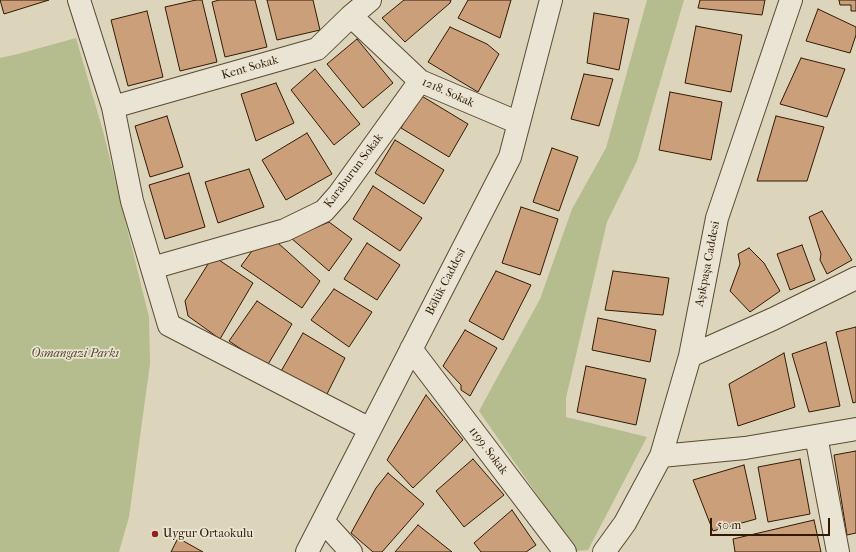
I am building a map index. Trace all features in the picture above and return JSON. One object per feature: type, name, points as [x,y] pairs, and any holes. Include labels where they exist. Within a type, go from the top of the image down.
[{"type":"street","points":[[79,0],[113,106],[132,201],[169,325],[370,429]]},
{"type":"street","name":"Kent Sokak","points":[[113,106],[317,49],[370,0]]},
{"type":"street","name":"Bölük Caddesi","points":[[307,552],[510,157],[551,0]]},
{"type":"street","name":"Aşıkpaşa Caddesi","points":[[604,552],[625,523],[661,456],[690,356],[717,218],[791,0]]},
{"type":"street","name":"1218. Sokak","points":[[351,16],[420,81],[519,123]]},
{"type":"street","name":"Karaburun Sokak","points":[[152,268],[285,230],[324,211],[339,194],[420,81]]},
{"type":"street","points":[[690,356],[773,320],[856,278]]},
{"type":"street","name":"1199. Sokak","points":[[411,349],[565,552]]},
{"type":"street","points":[[661,456],[745,448],[856,429]]},
{"type":"street","points":[[816,436],[838,552]]},
{"type":"street","points":[[323,521],[352,552]]},
{"type":"green space","points":[[647,0],[684,0],[637,161],[607,222],[566,398],[566,417],[647,437],[588,550],[576,551],[479,411],[540,299],[572,209],[606,148]]},
{"type":"green space","name":"Osmangazi Parkı","points":[[76,38],[103,131],[149,317],[150,364],[129,517],[119,552],[0,552],[0,58]]},
{"type":"building","points":[[0,0],[49,0],[4,14]]},
{"type":"building","points":[[202,0],[217,62],[180,71],[165,7]]},
{"type":"building","points":[[219,0],[255,0],[267,47],[225,57],[212,2]]},
{"type":"building","points":[[267,0],[313,0],[320,30],[277,40]]},
{"type":"building","points":[[404,0],[451,0],[450,3],[405,42],[382,18]]},
{"type":"building","points":[[468,0],[511,0],[500,38],[458,18]]},
{"type":"building","points":[[700,0],[765,0],[762,15],[698,8]]},
{"type":"building","points":[[839,0],[856,0],[856,11],[851,11],[851,5],[840,5]]},
{"type":"building","points":[[818,9],[856,27],[856,35],[850,53],[806,41]]},
{"type":"building","points":[[147,11],[163,77],[128,86],[111,20]]},
{"type":"building","points":[[594,13],[629,19],[619,70],[587,63]]},
{"type":"building","points":[[696,26],[742,35],[731,92],[685,83]]},
{"type":"building","points":[[450,27],[487,44],[499,54],[478,92],[428,62]]},
{"type":"building","points":[[357,39],[393,83],[363,108],[327,64]]},
{"type":"building","points":[[801,58],[845,69],[827,117],[780,104]]},
{"type":"building","points":[[315,69],[360,124],[334,145],[291,90]]},
{"type":"building","points":[[584,74],[613,79],[599,126],[571,119]]},
{"type":"building","points":[[276,83],[294,123],[256,141],[241,94]]},
{"type":"building","points":[[670,92],[722,102],[711,160],[659,150]]},
{"type":"building","points":[[420,95],[468,124],[449,157],[401,128]]},
{"type":"building","points":[[167,116],[183,167],[150,177],[135,126]]},
{"type":"building","points":[[776,116],[824,127],[807,181],[757,181]]},
{"type":"building","points":[[307,133],[332,174],[286,200],[262,160]]},
{"type":"building","points":[[395,140],[444,170],[424,204],[375,173]]},
{"type":"building","points":[[552,148],[578,157],[559,211],[533,202]]},
{"type":"building","points":[[249,169],[264,207],[218,223],[205,182]]},
{"type":"building","points":[[189,173],[205,227],[165,239],[149,185]]},
{"type":"building","points":[[373,186],[422,218],[400,251],[353,219]]},
{"type":"building","points":[[521,207],[558,219],[540,275],[502,263]]},
{"type":"building","points":[[822,211],[852,260],[827,274],[820,260],[821,254],[809,217]]},
{"type":"building","points":[[329,222],[352,239],[329,271],[291,238]]},
{"type":"building","points":[[278,243],[320,281],[302,308],[241,266],[252,251]]},
{"type":"building","points":[[367,243],[400,265],[377,300],[344,279]]},
{"type":"building","points":[[802,245],[815,280],[790,290],[777,254]]},
{"type":"building","points":[[749,248],[764,263],[780,291],[750,312],[730,291],[740,264],[738,254]]},
{"type":"building","points":[[213,256],[253,283],[220,339],[188,316],[185,301]]},
{"type":"building","points":[[496,271],[531,285],[503,340],[469,321]]},
{"type":"building","points":[[613,271],[669,278],[663,315],[605,310]]},
{"type":"building","points":[[334,289],[372,312],[349,347],[311,320]]},
{"type":"building","points":[[257,301],[292,324],[267,366],[229,341]]},
{"type":"building","points":[[598,318],[656,330],[650,362],[592,350]]},
{"type":"building","points":[[856,327],[856,402],[853,403],[836,332]]},
{"type":"building","points":[[465,330],[497,348],[470,396],[461,390],[461,385],[443,366]]},
{"type":"building","points":[[303,333],[345,358],[325,398],[280,373]]},
{"type":"building","points":[[826,342],[840,406],[809,412],[792,354]]},
{"type":"building","points":[[784,353],[795,407],[738,426],[729,384]]},
{"type":"building","points":[[586,366],[646,379],[636,425],[577,412]]},
{"type":"building","points":[[426,395],[463,440],[413,488],[387,460]]},
{"type":"building","points":[[856,451],[856,533],[847,535],[834,455]]},
{"type":"building","points":[[473,459],[504,495],[464,527],[436,491]]},
{"type":"building","points":[[800,459],[810,514],[768,522],[758,467]]},
{"type":"building","points":[[744,465],[756,519],[713,531],[693,480]]},
{"type":"building","points":[[388,473],[424,504],[382,552],[373,552],[351,533],[376,488]]},
{"type":"building","points":[[512,510],[536,545],[526,552],[481,552],[474,543]]},
{"type":"building","points":[[814,520],[821,552],[735,552],[733,539]]},
{"type":"building","points":[[418,525],[452,552],[395,552]]},
{"type":"building","points":[[178,538],[203,552],[171,552]]},
{"type":"place","name":"Uygur Ortaokulu","points":[[155,534]]}]
